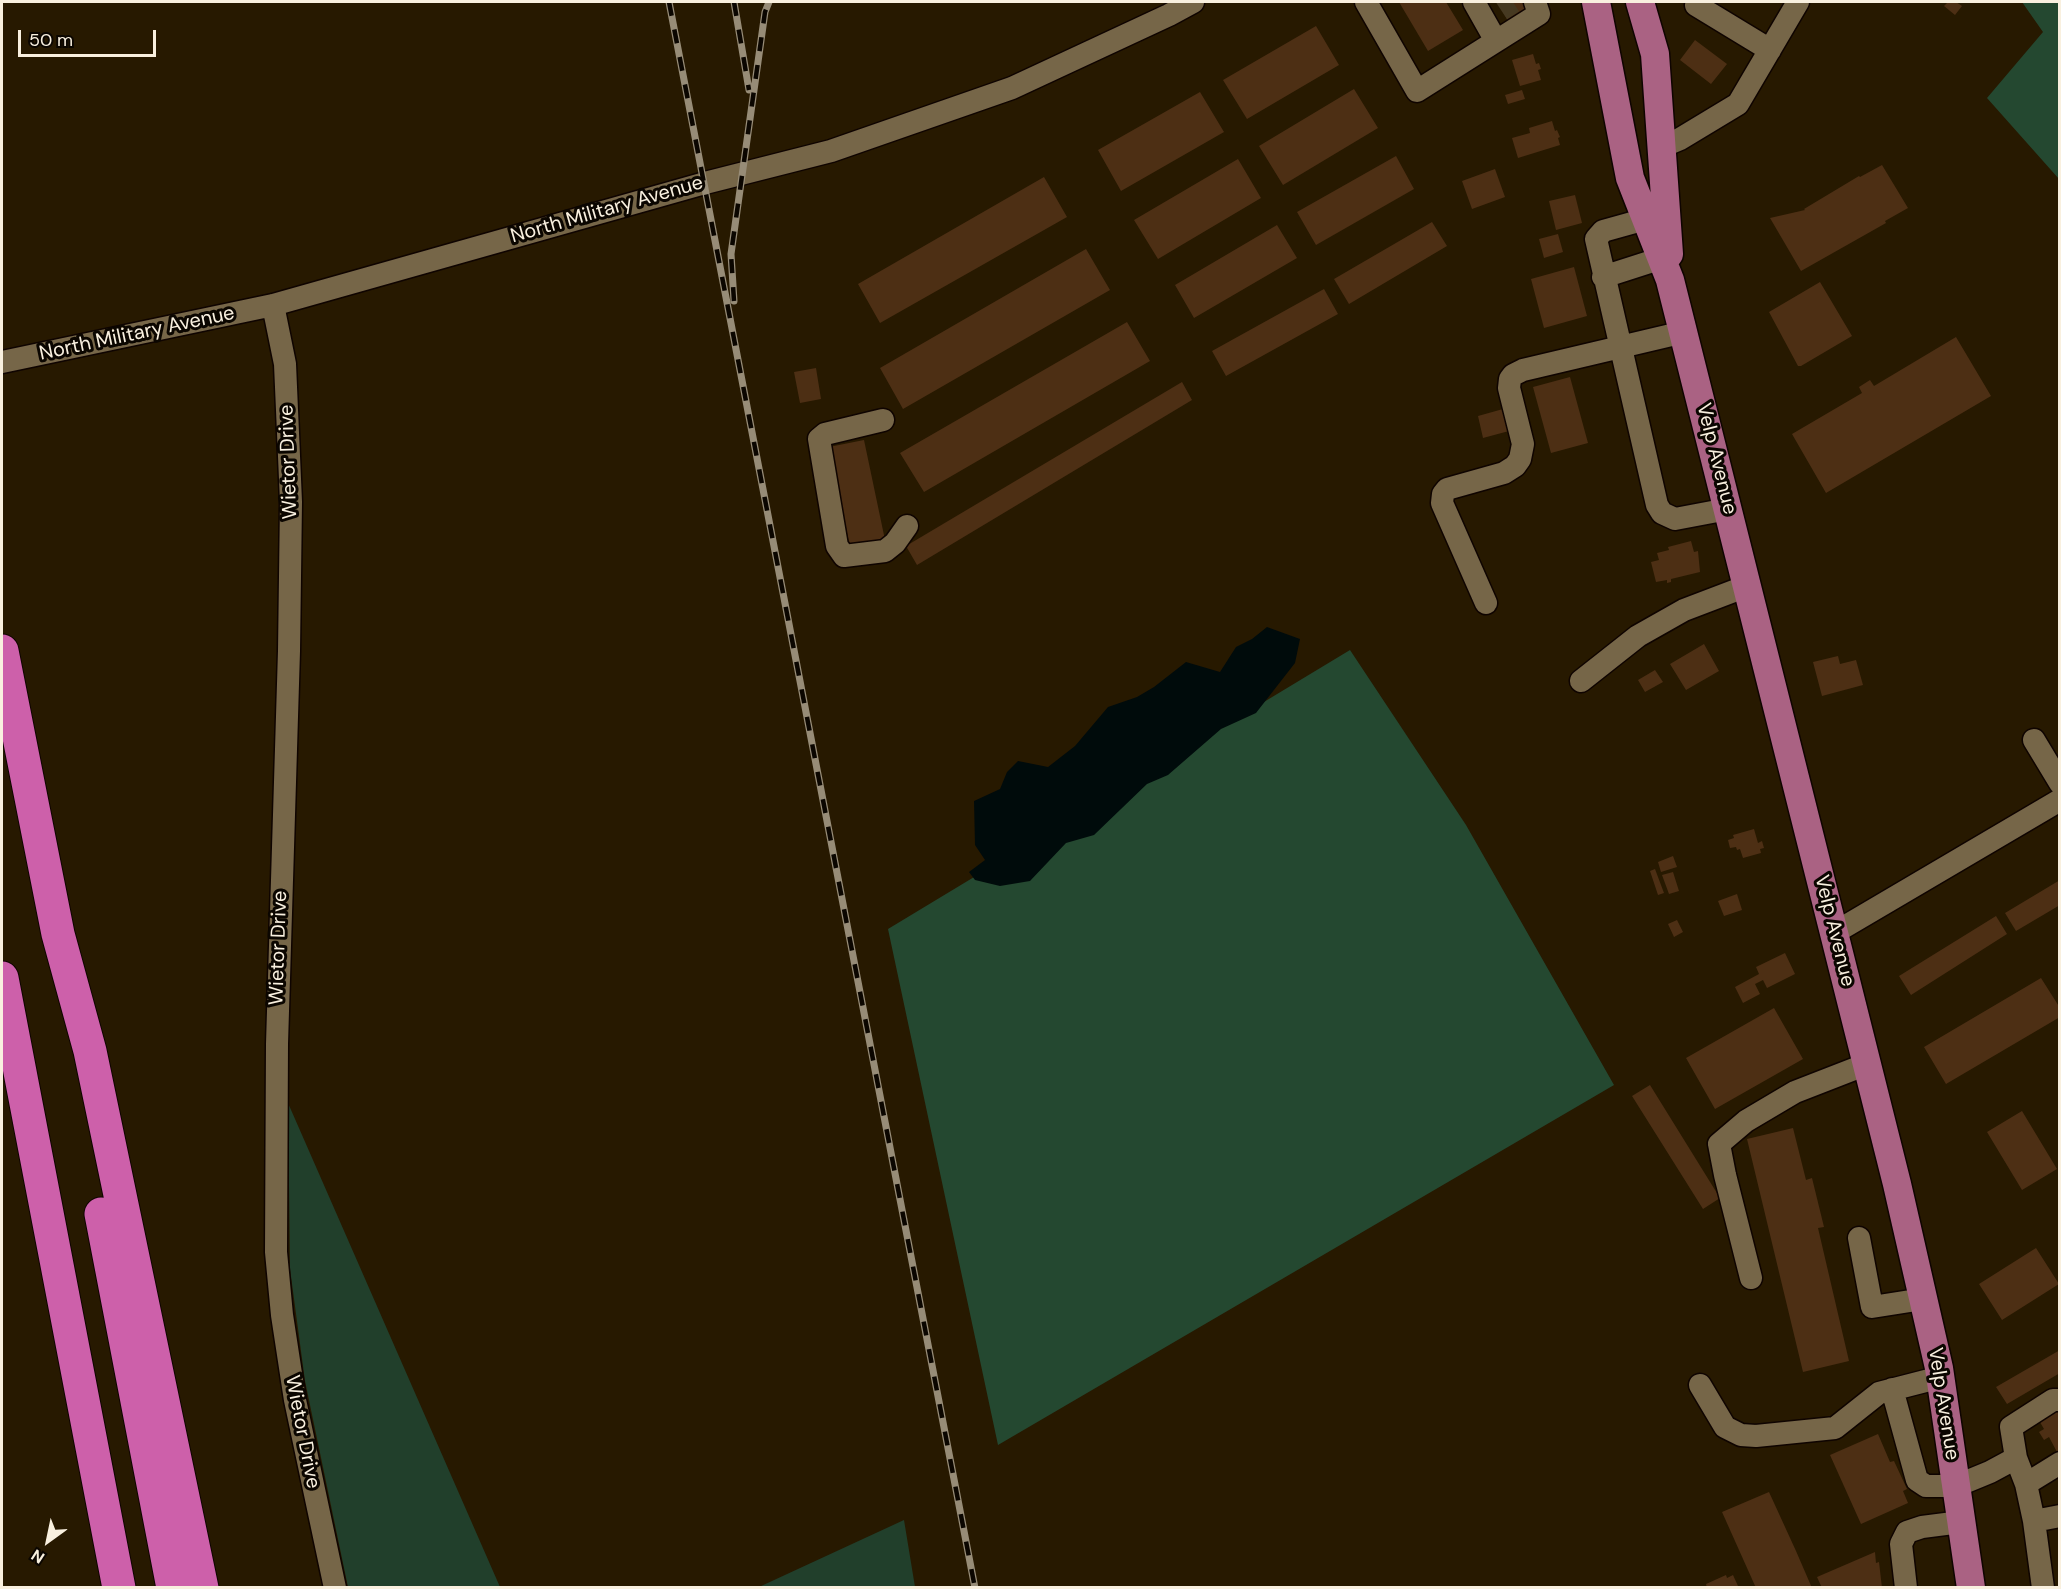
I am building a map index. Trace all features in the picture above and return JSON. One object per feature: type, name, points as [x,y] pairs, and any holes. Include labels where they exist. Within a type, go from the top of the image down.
[{"type":"highway","points":[[2,651],[58,934],[90,1051],[202,1587]]},
{"type":"highway","points":[[58,934],[70,1051],[173,1587]]},
{"type":"highway","points":[[2,978],[119,1587]]},
{"type":"main road","name":"Velp Avenue","points":[[1596,2],[1630,178],[1666,269],[1684,332],[1867,1064],[1923,1299],[1941,1377],[1971,1587]]},
{"type":"main road","name":"Velp Avenue","points":[[1640,2],[1655,54],[1666,269]]},
{"type":"street","name":"North Military Avenue","points":[[2,362],[273,305],[705,183],[831,151],[1012,88],[1168,8],[1193,2]]},
{"type":"street","points":[[1366,2],[1417,91],[1539,14],[1535,2]]},
{"type":"street","points":[[1698,2],[1696,5],[1770,50]]},
{"type":"street","points":[[1661,147],[1680,139],[1738,104],[1798,2]]},
{"type":"street","points":[[1487,10],[1496,41]]},
{"type":"street","points":[[1646,219],[1603,231],[1596,239],[1596,245],[1658,505],[1662,513],[1675,519],[1728,509]]},
{"type":"street","points":[[1603,277],[1666,269]]},
{"type":"street","name":"Wietor Drive","points":[[273,305],[285,364],[291,502],[289,651],[276,1044],[274,1196],[276,1252],[280,1307],[293,1390],[335,1587]]},
{"type":"street","points":[[1486,603],[1442,503],[1443,494],[1447,489],[1504,473],[1515,466],[1520,459],[1523,444],[1509,388],[1510,379],[1523,370],[1684,332]]},
{"type":"street","points":[[883,420],[825,434],[819,439],[837,546],[844,556],[885,550],[895,543],[907,526]]},
{"type":"street","points":[[1581,681],[1638,636],[1684,610],[1747,586]]},
{"type":"street","points":[[2034,740],[2060,783]]},
{"type":"street","points":[[1834,933],[2060,800]]},
{"type":"street","points":[[1750,1278],[1719,1144],[1746,1121],[1795,1092],[1867,1064]]},
{"type":"street","points":[[1859,1238],[1872,1307],[1923,1299]]},
{"type":"street","points":[[1700,1385],[1725,1427],[1741,1435],[1755,1436],[1835,1428],[1879,1393],[1941,1377]]},
{"type":"street","points":[[1892,1389],[1917,1480],[1926,1486],[1956,1486],[2016,1458]]},
{"type":"street","points":[[2043,1587],[2034,1521],[2026,1484],[2016,1458],[2011,1427],[2053,1400],[2060,1400]]},
{"type":"street","points":[[2026,1484],[2060,1464]]},
{"type":"street","points":[[2034,1521],[2060,1516]]},
{"type":"street","points":[[1906,1587],[1901,1544],[1907,1532],[1922,1527],[1961,1522]]},
{"type":"green space","points":[[2022,2],[2059,2],[2059,179],[1987,98],[2043,32]]},
{"type":"green space","points":[[1350,650],[1466,825],[1614,1085],[998,1445],[888,929]]},
{"type":"green space","points":[[288,1103],[500,1587],[348,1587],[305,1381],[290,1269]]},
{"type":"green space","points":[[904,1520],[915,1587],[759,1587]]},
{"type":"shaded area","points":[[1267,627],[1300,639],[1295,663],[1256,713],[1221,729],[1168,775],[1147,784],[1094,835],[1066,843],[1030,881],[1000,886],[975,880],[969,872],[985,860],[975,845],[974,801],[1000,789],[1007,772],[1018,761],[1048,767],[1075,746],[1108,707],[1137,697],[1186,662],[1220,672],[1236,647],[1252,639]]},
{"type":"building","points":[[1399,2],[1446,2],[1463,30],[1428,51]]},
{"type":"building","points":[[1497,2],[1529,2],[1535,12],[1511,26]]},
{"type":"building","points":[[1948,2],[1956,2],[1962,6],[1955,15],[1944,6]]},
{"type":"building","points":[[1316,26],[1339,65],[1247,119],[1223,80]]},
{"type":"building","points":[[1695,40],[1727,64],[1711,84],[1680,60]]},
{"type":"building","points":[[1533,54],[1536,64],[1539,63],[1541,69],[1538,70],[1541,80],[1520,86],[1512,60]]},
{"type":"building","points":[[1354,89],[1378,128],[1283,185],[1259,146]]},
{"type":"building","points":[[1522,90],[1525,99],[1508,104],[1505,95]]},
{"type":"building","points":[[1200,92],[1224,132],[1121,191],[1098,150]]},
{"type":"building","points":[[1552,121],[1560,137],[1558,138],[1560,145],[1518,158],[1512,138],[1530,133],[1529,128]]},
{"type":"building","points":[[1396,156],[1414,189],[1316,245],[1297,212]]},
{"type":"building","points":[[1238,159],[1261,198],[1158,259],[1134,220]]},
{"type":"building","points":[[1882,165],[1908,208],[1801,271],[1770,218],[1805,210],[1859,176]]},
{"type":"building","points":[[1495,169],[1505,197],[1472,209],[1462,181]]},
{"type":"building","points":[[1044,177],[1067,217],[880,323],[858,284]]},
{"type":"building","points":[[1575,195],[1582,223],[1556,230],[1549,201]]},
{"type":"building","points":[[1432,222],[1447,246],[1349,304],[1334,279]]},
{"type":"building","points":[[1277,225],[1297,258],[1194,318],[1175,285]]},
{"type":"building","points":[[1558,234],[1563,252],[1544,258],[1539,239]]},
{"type":"building","points":[[1086,249],[1110,290],[903,409],[880,368]]},
{"type":"building","points":[[1574,267],[1587,316],[1544,328],[1531,279]]},
{"type":"building","points":[[1820,282],[1852,336],[1798,366],[1769,312]]},
{"type":"building","points":[[1324,289],[1338,314],[1226,376],[1212,351]]},
{"type":"building","points":[[1127,322],[1150,361],[924,492],[900,453]]},
{"type":"building","points":[[1956,337],[1991,396],[1826,493],[1792,434],[1862,393],[1859,387],[1870,380],[1874,386]]},
{"type":"building","points":[[816,368],[821,399],[800,403],[794,372]]},
{"type":"building","points":[[1570,377],[1588,443],[1551,453],[1533,387]]},
{"type":"building","points":[[1182,382],[1192,400],[917,565],[906,546]]},
{"type":"building","points":[[1503,409],[1509,431],[1483,438],[1478,416]]},
{"type":"building","points":[[864,440],[885,540],[850,547],[829,447]]},
{"type":"building","points":[[1691,541],[1694,552],[1698,551],[1700,572],[1671,579],[1671,582],[1667,583],[1667,580],[1656,582],[1651,562],[1659,560],[1657,553],[1669,550],[1668,547]]},
{"type":"building","points":[[1704,644],[1719,671],[1686,690],[1670,664]]},
{"type":"building","points":[[1838,656],[1840,664],[1856,660],[1863,685],[1822,696],[1813,662]]},
{"type":"building","points":[[1655,670],[1663,682],[1645,692],[1638,680]]},
{"type":"building","points":[[1754,829],[1758,843],[1762,841],[1764,848],[1760,849],[1761,853],[1743,858],[1740,849],[1730,848],[1728,840],[1734,838],[1733,835]]},
{"type":"building","points":[[1673,856],[1677,867],[1661,872],[1658,862]]},
{"type":"building","points":[[1655,869],[1664,893],[1658,895],[1650,871]]},
{"type":"building","points":[[1673,872],[1679,891],[1669,894],[1662,875]]},
{"type":"building","points":[[2060,880],[2060,905],[2016,931],[2005,913]]},
{"type":"building","points":[[1737,894],[1742,910],[1724,916],[1718,901]]},
{"type":"building","points":[[1996,916],[2007,934],[1911,995],[1899,976]]},
{"type":"building","points":[[1677,920],[1683,932],[1674,937],[1668,924]]},
{"type":"building","points":[[1785,953],[1795,974],[1767,988],[1763,980],[1755,984],[1760,994],[1743,1003],[1735,987],[1759,974],[1756,967]]},
{"type":"building","points":[[2041,978],[2060,1008],[2060,1017],[1946,1084],[1924,1047]]},
{"type":"building","points":[[1774,1008],[1803,1059],[1715,1109],[1686,1058]]},
{"type":"building","points":[[1650,1085],[1720,1198],[1703,1209],[1632,1096]]},
{"type":"building","points":[[2022,1111],[2057,1169],[2022,1190],[1987,1132]]},
{"type":"building","points":[[1793,1128],[1806,1180],[1812,1178],[1824,1227],[1818,1228],[1849,1361],[1803,1372],[1747,1139]]},
{"type":"building","points":[[2036,1248],[2059,1284],[2002,1320],[1979,1284]]},
{"type":"building","points":[[2060,1350],[2060,1373],[2007,1404],[1996,1387]]},
{"type":"building","points":[[2060,1404],[2060,1451],[2057,1452],[2049,1437],[2044,1440],[2039,1432],[2044,1429],[2037,1417]]},
{"type":"building","points":[[1878,1434],[1890,1462],[1894,1461],[1907,1489],[1903,1491],[1908,1503],[1861,1524],[1830,1455]]},
{"type":"building","points":[[1769,1492],[1812,1588],[1756,1588],[1722,1512]]},
{"type":"building","points":[[1875,1552],[1876,1563],[1879,1562],[1882,1588],[1822,1588],[1817,1577]]},
{"type":"building","points":[[1726,1575],[1727,1578],[1733,1575],[1738,1586],[1707,1588],[1706,1584]]},
{"type":"tunnel","points":[[1501,10],[1513,2]]},
{"type":"railway","points":[[669,2],[975,1588]]},
{"type":"railway","points":[[734,2],[749,90]]},
{"type":"railway","points":[[734,301],[731,254],[765,12],[769,2]]}]
